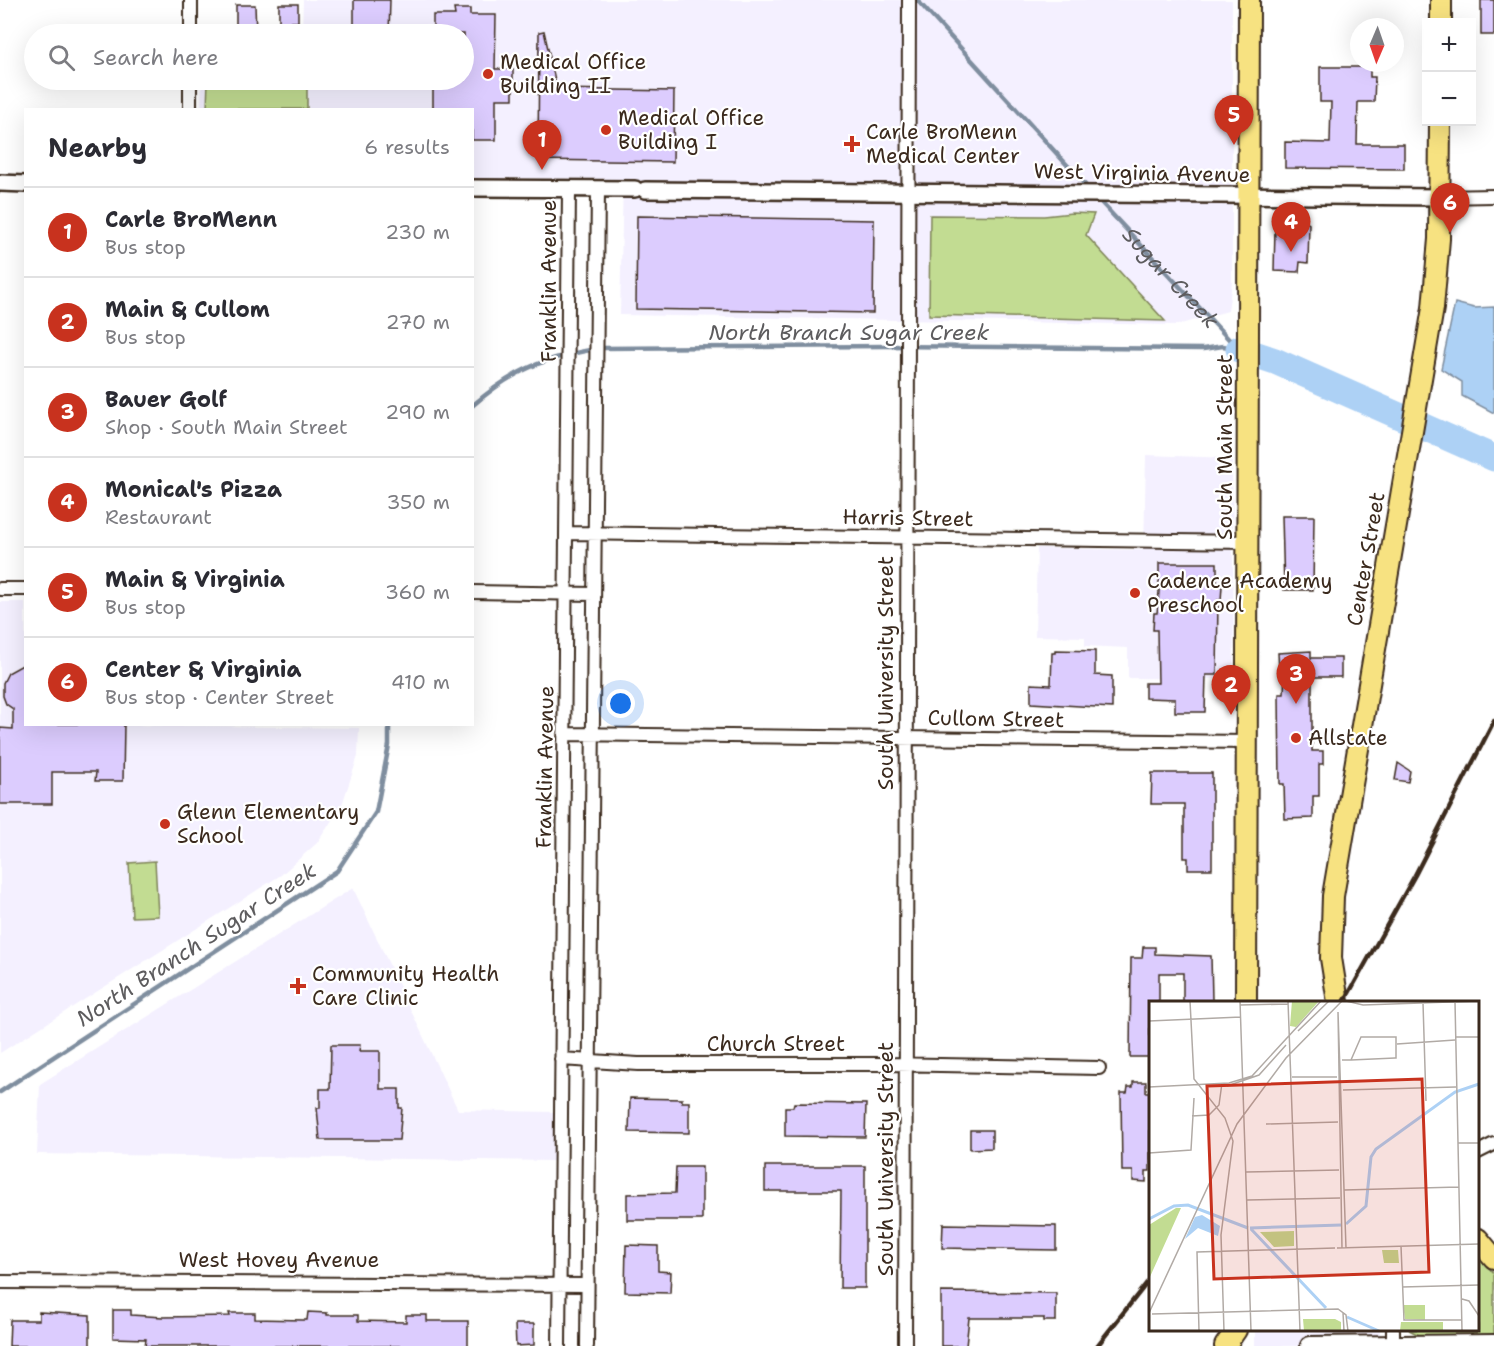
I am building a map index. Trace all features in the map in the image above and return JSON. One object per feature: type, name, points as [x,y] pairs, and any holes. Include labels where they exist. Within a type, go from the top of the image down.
[{"type":"main road","name":"South Main Street","points":[[1246,1001],[1249,0]]},
{"type":"main road","points":[[1440,0],[1441,18]]},
{"type":"main road","name":"Center Street","points":[[1338,1001],[1331,958],[1333,896],[1433,308],[1440,197],[1440,126]]},
{"type":"main road","points":[[1479,1240],[1494,1258]]},
{"type":"main road","points":[[1225,1346],[1235,1331]]},
{"type":"main road","points":[[1310,1346],[1393,1340],[1494,1344]]},
{"type":"street","points":[[191,0],[191,24]]},
{"type":"street","name":"South University Street","points":[[905,1346],[909,0]]},
{"type":"street","points":[[190,90],[190,108]]},
{"type":"street","points":[[0,183],[24,184]]},
{"type":"street","name":"West Virginia Avenue","points":[[474,188],[1494,196]]},
{"type":"street","name":"Franklin Avenue","points":[[559,1346],[569,189]]},
{"type":"street","points":[[587,1346],[598,189]]},
{"type":"street","name":"Harris Street","points":[[567,534],[1248,542]]},
{"type":"street","points":[[0,589],[24,589]]},
{"type":"street","points":[[474,592],[594,594]]},
{"type":"street","name":"Cullom Street","points":[[565,734],[1247,742]]},
{"type":"street","name":"Church Street","points":[[561,1059],[590,1062],[1099,1068]]},
{"type":"street","points":[[1479,1152],[1494,1144]]},
{"type":"street","name":"West Hovey Avenue","points":[[0,1282],[586,1285]]},
{"type":"shaded area","name":"Carle BroMenn Medical Center","points":[[303,0],[1232,0],[1232,282],[1228,311],[1177,325],[620,315],[623,179],[474,178],[474,108],[201,108],[202,90],[474,90],[474,24],[302,24]]},
{"type":"shaded area","name":"Cadence Academy Preschool","points":[[1146,455],[1232,458],[1234,679],[1128,678],[1128,648],[1085,646],[1085,637],[1035,636],[1037,548],[1144,550]]},
{"type":"shaded area","name":"Glenn Elementary School","points":[[0,602],[24,602],[24,726],[359,728],[358,756],[342,805],[317,843],[281,875],[0,1053]]},
{"type":"shaded area","name":"Community Health Care Clinic","points":[[353,888],[458,1110],[554,1112],[553,1161],[37,1154],[40,1084]]},
{"type":"shaded area","points":[[1255,1331],[1380,1331],[1378,1346],[1255,1346]]},
{"type":"green space","points":[[208,90],[307,90],[307,108],[207,108]]},
{"type":"green space","points":[[1072,213],[1094,214],[1086,235],[1165,321],[929,315],[930,215],[1044,216]]},
{"type":"green space","points":[[155,861],[158,916],[132,917],[129,863]]},
{"type":"green space","points":[[1479,1256],[1494,1274],[1494,1336],[1419,1335],[1411,1331],[1479,1331]]},
{"type":"water","points":[[1455,303],[1474,308],[1494,307],[1494,413],[1462,396],[1462,382],[1441,369]]},
{"type":"building","points":[[354,0],[390,0],[389,24],[354,24]]},
{"type":"building","points":[[1481,0],[1494,0],[1494,35],[1481,35]]},
{"type":"building","points":[[279,4],[298,4],[298,22],[279,22]]},
{"type":"building","points":[[236,5],[255,5],[256,24],[236,24]]},
{"type":"building","name":"Medical Office Building II","points":[[454,9],[470,9],[470,15],[496,15],[495,69],[513,69],[513,99],[496,99],[496,140],[474,140],[474,108],[433,108],[433,90],[474,90],[474,24],[433,24],[433,15],[455,15]]},
{"type":"building","name":"Medical Office Building I","points":[[544,31],[557,89],[674,91],[673,162],[538,160],[539,32]]},
{"type":"building","points":[[1320,67],[1350,67],[1350,72],[1370,72],[1370,77],[1375,77],[1374,102],[1358,102],[1357,144],[1404,144],[1404,169],[1285,168],[1285,142],[1330,143],[1331,102],[1320,102]]},
{"type":"building","points":[[637,216],[874,220],[873,313],[636,309]]},
{"type":"building","points":[[1284,221],[1309,224],[1308,263],[1300,262],[1299,272],[1274,271],[1275,229],[1284,229]]},
{"type":"building","points":[[1282,516],[1314,516],[1313,590],[1284,590]]},
{"type":"building","points":[[1159,563],[1217,563],[1217,586],[1222,586],[1221,600],[1218,600],[1217,675],[1206,675],[1205,712],[1175,712],[1175,699],[1145,698],[1145,683],[1158,683],[1157,630],[1153,630],[1159,592]]},
{"type":"building","points":[[1055,650],[1095,651],[1095,675],[1112,676],[1112,708],[1031,703],[1031,684],[1051,685],[1052,653],[1055,653]]},
{"type":"building","points":[[1311,651],[1311,658],[1341,658],[1341,677],[1312,677],[1312,751],[1323,751],[1323,764],[1319,764],[1319,796],[1313,796],[1313,818],[1285,819],[1284,784],[1280,784],[1279,694],[1284,694],[1285,671],[1279,671],[1278,653]]},
{"type":"building","points":[[24,664],[24,726],[124,726],[123,781],[95,781],[96,772],[52,772],[52,804],[0,804],[0,728],[13,729],[13,709],[6,704],[3,696],[3,683],[8,673]]},
{"type":"building","points":[[1398,763],[1410,771],[1408,782],[1395,780]]},
{"type":"building","points":[[1152,773],[1212,773],[1212,869],[1188,869],[1188,858],[1184,858],[1184,804],[1151,804]]},
{"type":"building","points":[[1143,947],[1155,947],[1155,954],[1211,956],[1212,1000],[1183,1001],[1183,973],[1159,973],[1159,1001],[1149,1001],[1149,1057],[1130,1057],[1131,958],[1142,958]]},
{"type":"building","points":[[331,1045],[360,1045],[359,1051],[380,1051],[380,1089],[399,1089],[399,1108],[402,1108],[399,1140],[320,1140],[317,1108],[320,1108],[320,1089],[330,1089]]},
{"type":"building","points":[[1133,1082],[1146,1082],[1146,1092],[1149,1092],[1149,1171],[1146,1171],[1146,1182],[1133,1181],[1133,1171],[1122,1171],[1121,1093],[1127,1093],[1128,1087],[1133,1087]]},
{"type":"building","points":[[630,1098],[682,1099],[682,1102],[689,1102],[689,1133],[629,1132]]},
{"type":"building","points":[[794,1103],[866,1104],[865,1137],[785,1136],[785,1107],[793,1107]]},
{"type":"building","points":[[970,1130],[992,1130],[992,1148],[970,1149]]},
{"type":"building","points":[[765,1166],[865,1166],[865,1288],[840,1288],[841,1191],[765,1191]]},
{"type":"building","points":[[676,1167],[702,1167],[702,1220],[627,1220],[627,1194],[675,1193]]},
{"type":"building","points":[[943,1224],[1056,1226],[1056,1250],[942,1248]]},
{"type":"building","points":[[626,1245],[658,1246],[658,1271],[671,1272],[670,1293],[625,1292]]},
{"type":"building","points":[[941,1292],[1056,1293],[1056,1321],[1044,1321],[1044,1318],[969,1318],[966,1346],[941,1346]]},
{"type":"building","points":[[113,1310],[131,1310],[131,1315],[163,1317],[230,1316],[229,1313],[255,1313],[255,1319],[303,1320],[307,1320],[308,1312],[327,1313],[327,1315],[358,1315],[358,1321],[406,1322],[406,1315],[427,1315],[427,1321],[468,1321],[468,1346],[145,1346],[146,1339],[113,1338]]},
{"type":"building","points":[[39,1312],[90,1315],[90,1346],[9,1346],[10,1320],[39,1320]]},
{"type":"building","points":[[515,1324],[534,1324],[534,1345],[516,1346]]},
{"type":"waterway","name":"Sugar Creek","points":[[917,0],[1089,189]]},
{"type":"waterway","name":"Sugar Creek","points":[[1096,197],[1238,349]]},
{"type":"waterway","name":"North Branch Sugar Creek","points":[[474,404],[503,382],[533,366],[548,360],[602,348],[886,346],[1203,349],[1223,346],[1239,349]]},
{"type":"waterway","name":"Sugar Creek","points":[[1239,349],[1275,361],[1494,458]]},
{"type":"waterway","name":"North Branch Sugar Creek","points":[[0,1092],[337,871],[376,812],[389,745],[389,726]]},
{"type":"railway","points":[[1345,1001],[1415,875],[1494,721]]},
{"type":"railway","points":[[1097,1346],[1149,1280]]},
{"type":"place","name":"Medical Office Building II","points":[[488,74]]},
{"type":"place","name":"Medical Office Building I","points":[[606,130]]},
{"type":"place","name":"Carle BroMenn Medical Center","points":[[852,144]]},
{"type":"place","name":"Main & Virginia","points":[[1234,145]]},
{"type":"place","name":"Carle BroMenn","points":[[542,170]]},
{"type":"place","name":"Center & Virginia","points":[[1450,233]]},
{"type":"place","name":"Monical's Pizza","points":[[1291,252]]},
{"type":"place","name":"Cadence Academy Preschool","points":[[1135,593]]},
{"type":"place","name":"Bauer Golf","points":[[1296,704]]},
{"type":"place","name":"Main & Cullom","points":[[1231,715]]},
{"type":"place","name":"Allstate","points":[[1296,738]]},
{"type":"place","name":"Glenn Elementary School","points":[[165,824]]},
{"type":"place","name":"Community Health Care Clinic","points":[[298,986]]}]
